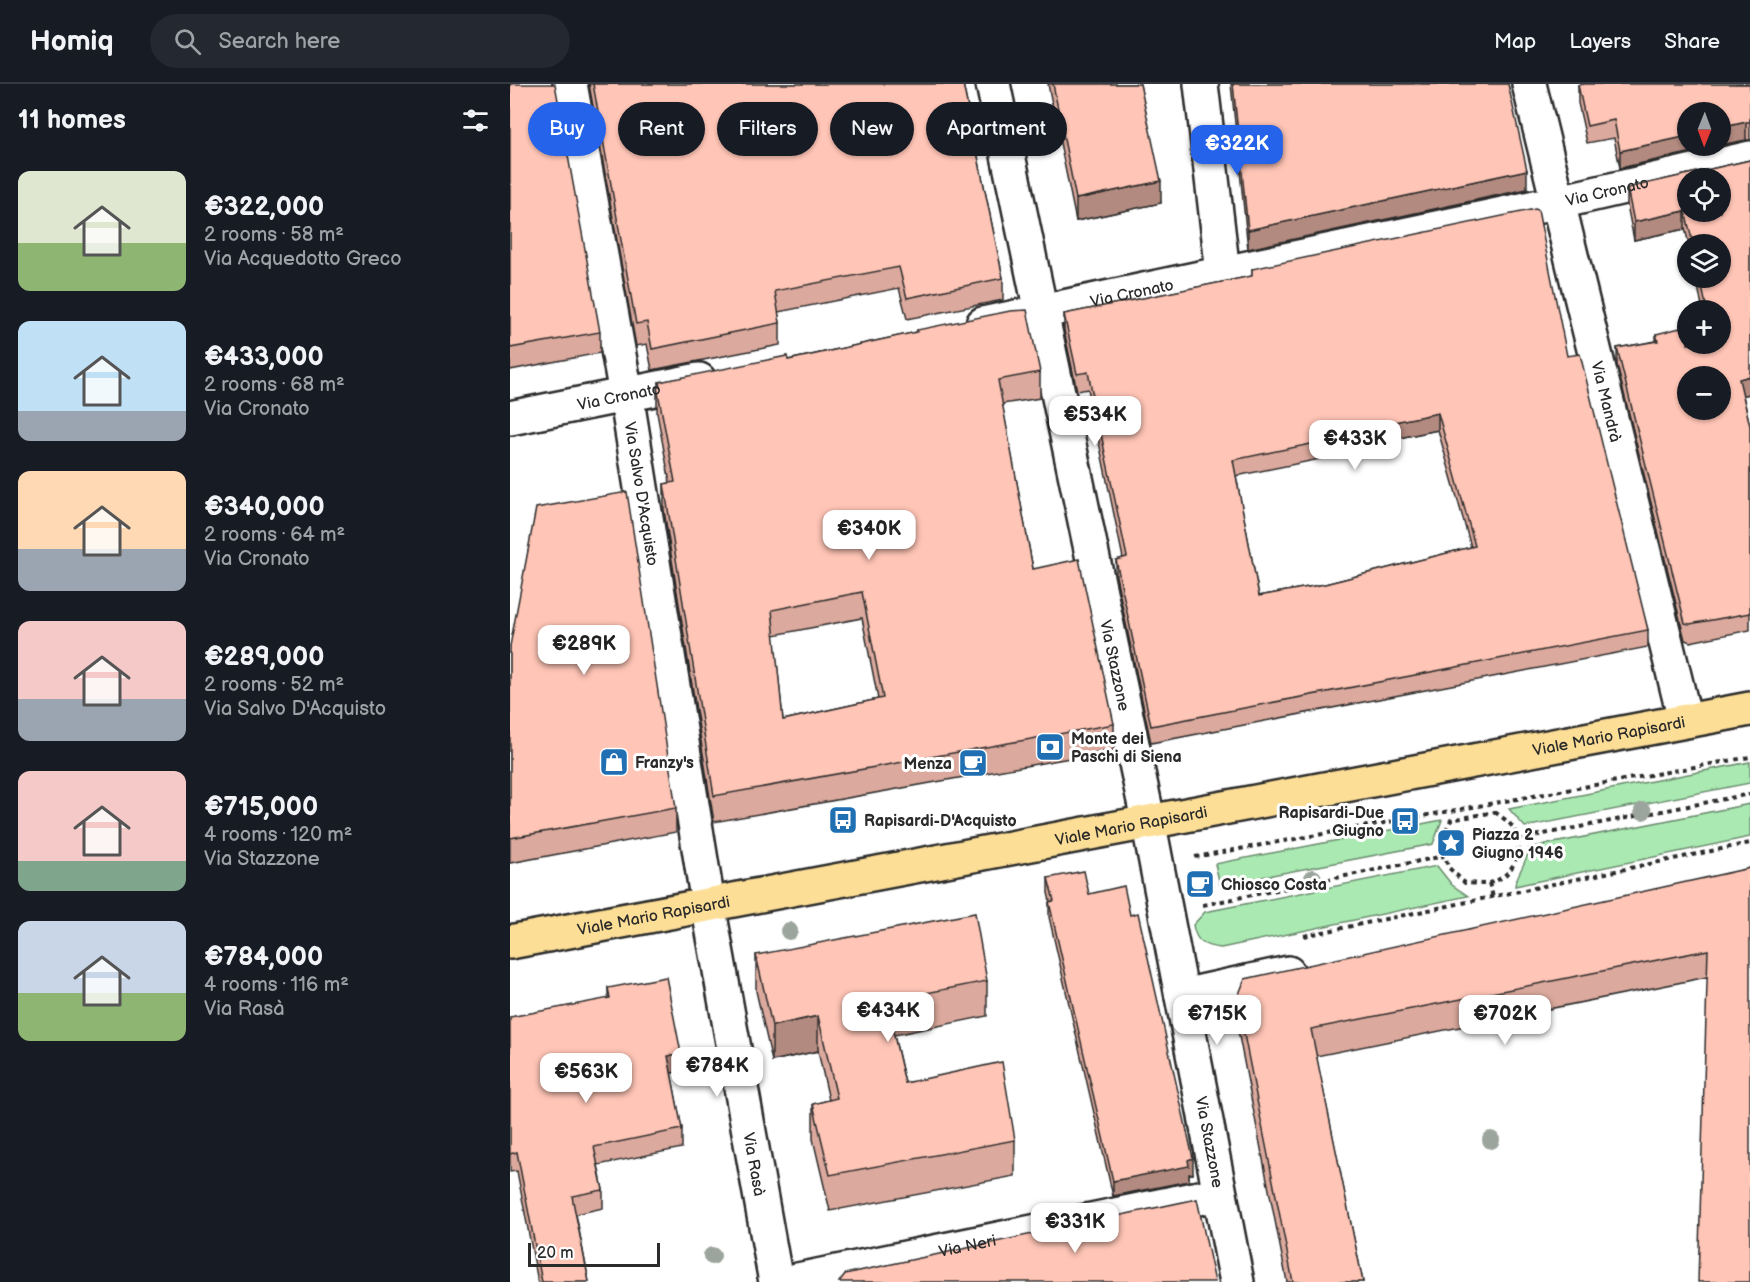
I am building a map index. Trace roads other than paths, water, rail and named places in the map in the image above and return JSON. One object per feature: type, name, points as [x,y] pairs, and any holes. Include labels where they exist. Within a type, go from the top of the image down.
[{"type":"main road","name":"Viale Mario Rapisardi","points":[[510,942],[1148,820],[1750,709]]},
{"type":"street","name":"Via Salvo D'Acquisto","points":[[570,84],[626,394],[708,904]]},
{"type":"street","name":"Via Stazzone","points":[[993,84],[1148,820],[1218,1194],[1237,1282]]},
{"type":"street","points":[[1200,84],[1223,273]]},
{"type":"street","name":"Via Mandrà","points":[[1529,84],[1685,720]]},
{"type":"street","name":"Via Cronato","points":[[949,330],[1559,202],[1750,158]]},
{"type":"street","name":"Via Cronato","points":[[510,418],[730,374]]},
{"type":"street","name":"Via Rasà","points":[[708,904],[776,1282]]},
{"type":"street","points":[[1182,996],[1321,965]]},
{"type":"street","name":"Via Neri","points":[[788,1282],[1218,1194]]},
{"type":"place","name":"Monte dei Paschi di Siena","points":[[1050,747]]},
{"type":"place","name":"Franzy's","points":[[614,762]]},
{"type":"place","name":"Menza","points":[[973,763]]},
{"type":"place","name":"Rapisardi-D'Acquisto","points":[[843,820]]},
{"type":"place","name":"Rapisardi-Due Giugno","points":[[1405,821]]},
{"type":"place","name":"Piazza 2 Giugno 1946","points":[[1451,843]]},
{"type":"place","name":"Chiosco Costa","points":[[1200,884]]}]
